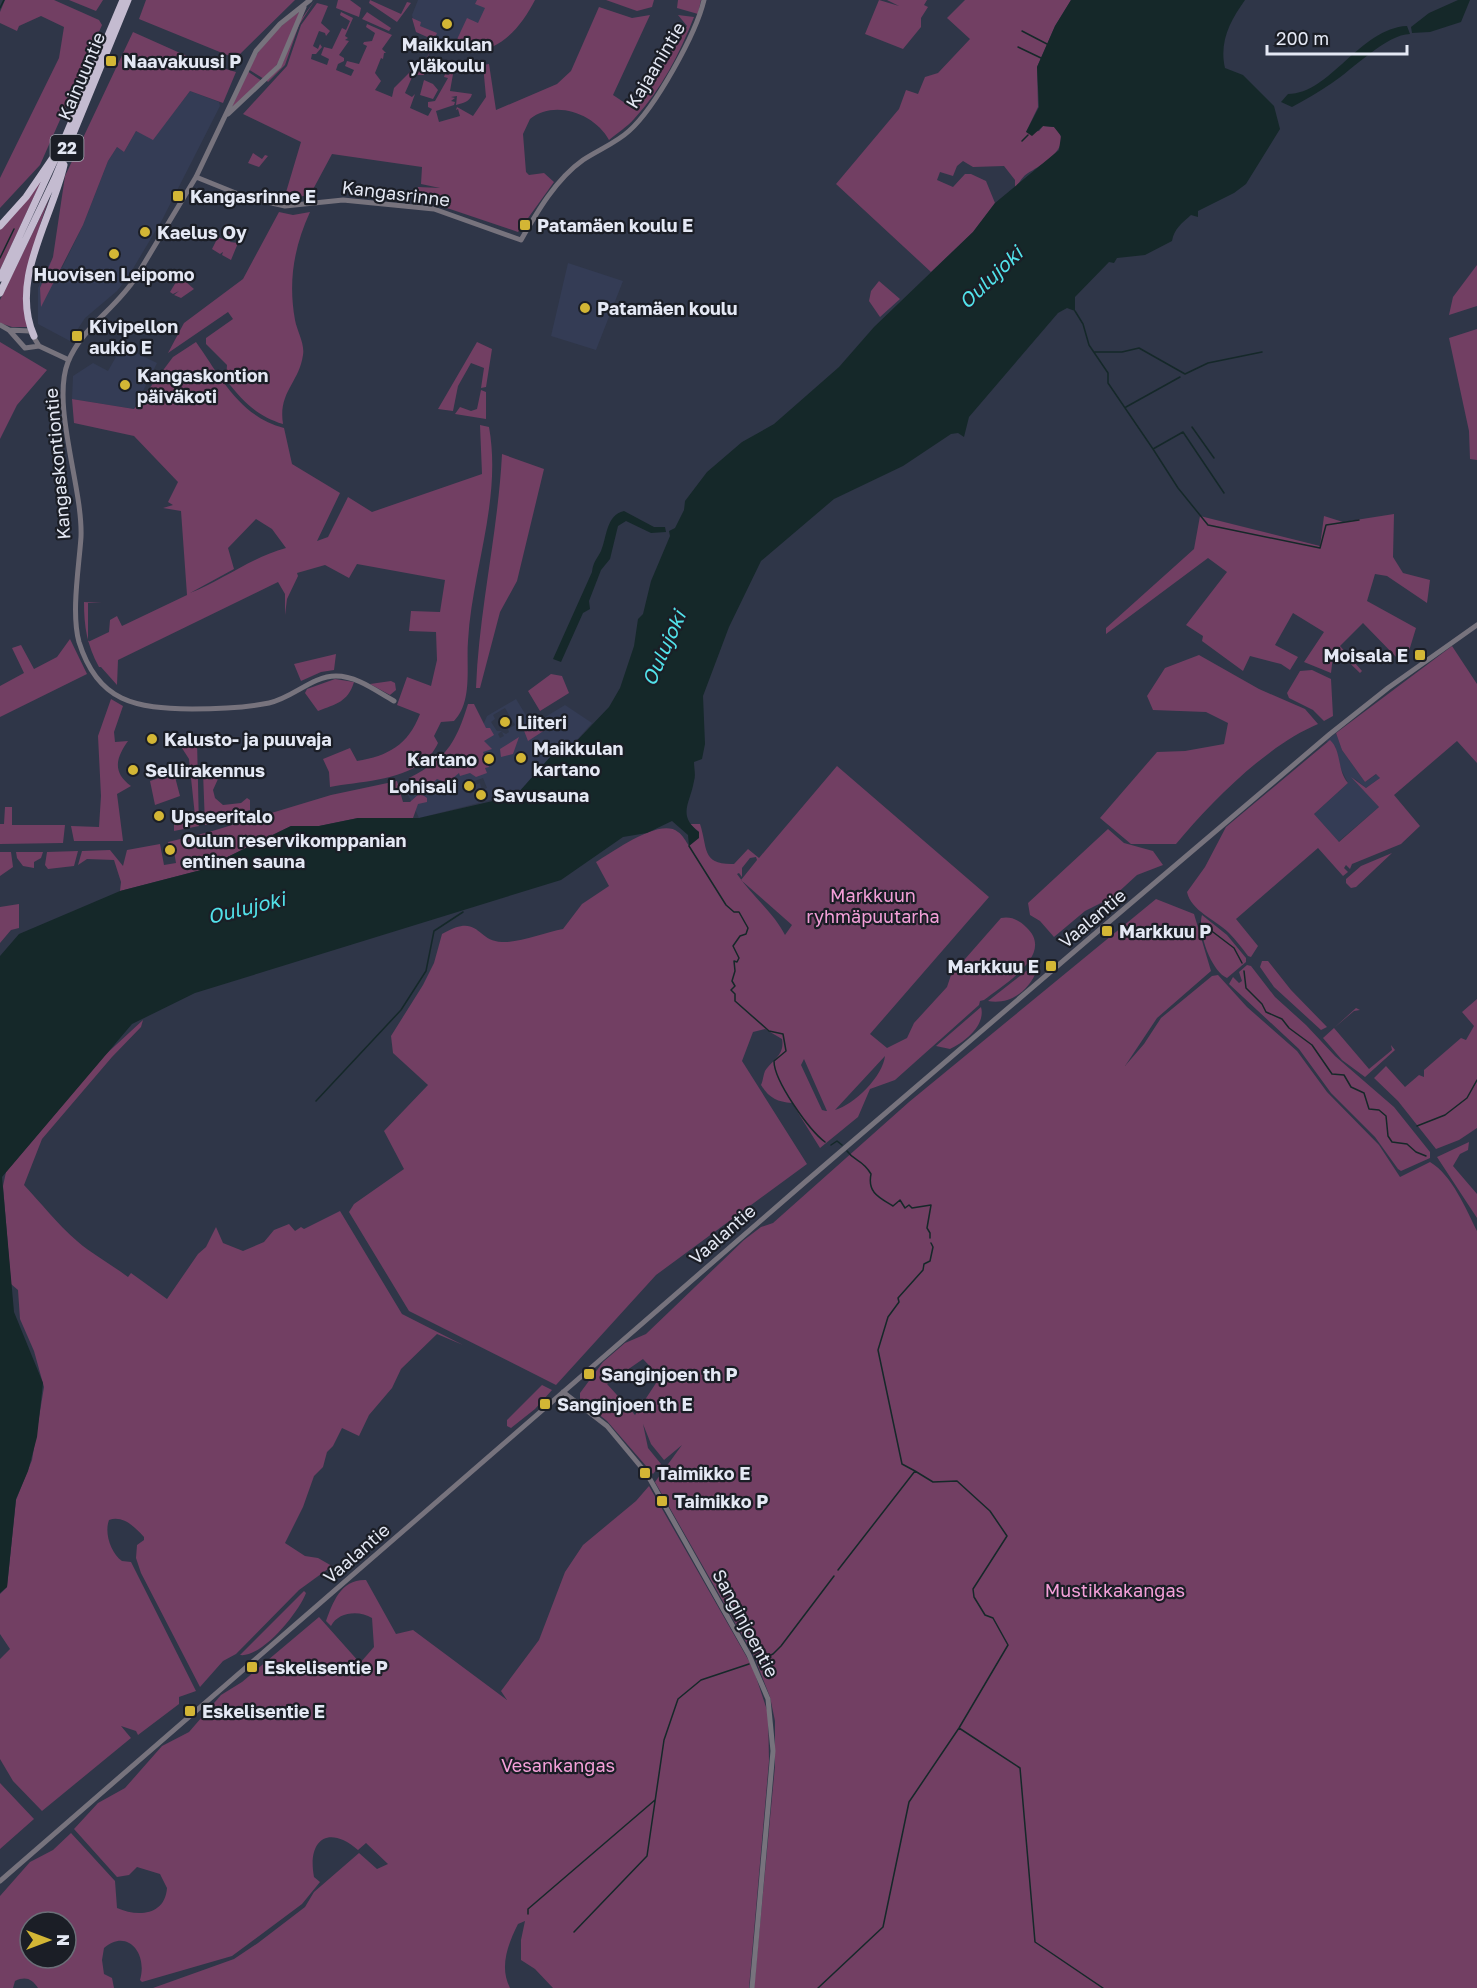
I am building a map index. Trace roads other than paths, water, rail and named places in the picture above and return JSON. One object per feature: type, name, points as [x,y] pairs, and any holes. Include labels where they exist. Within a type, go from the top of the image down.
[{"type":"highway","name":"Kainuuntie","points":[[0,278],[66,143],[123,0]]},
{"type":"highway","name":"Kainuuntie","points":[[0,292],[128,0]]},
{"type":"highway","points":[[0,226],[26,197],[66,143]]},
{"type":"highway","points":[[34,336],[27,309],[32,264],[41,229],[63,172],[66,143]]},
{"type":"street","name":"Kangaskontiontie","points":[[310,0],[280,24],[256,51],[245,69],[226,116],[196,177],[133,282],[90,327],[69,360],[63,396],[81,514],[77,619],[79,640],[99,682],[125,700],[139,706],[159,709],[239,707],[270,703],[293,695],[311,683],[333,676],[356,680],[394,701]]},
{"type":"street","name":"Kajaanintie","points":[[521,240],[566,175],[582,161],[627,132],[644,115],[693,33],[704,0]]},
{"type":"street","name":"Kangaskontiontie","points":[[226,116],[279,66],[305,5]]},
{"type":"street","name":"Kangasrinne","points":[[196,177],[248,198],[285,206],[343,200],[434,208],[521,240]]},
{"type":"street","points":[[5,328],[25,330],[34,336],[39,346]]},
{"type":"street","points":[[5,328],[20,346],[30,348],[39,346],[69,360]]},
{"type":"street","points":[[30,348],[34,342],[34,336]]},
{"type":"street","name":"Vaalantie","points":[[0,1881],[563,1392],[1330,734],[1388,688],[1477,625]]},
{"type":"street","name":"Sanginjoentie","points":[[563,1392],[607,1426],[647,1474],[749,1655],[768,1698],[773,1751],[752,1988]]},
{"type":"water","name":"Oulujoki","points":[[1071,0],[1245,0],[1227,32],[1223,49],[1225,68],[1243,75],[1274,106],[1280,129],[1246,184],[1234,193],[1198,211],[1198,217],[1191,215],[1177,230],[1172,241],[1145,255],[1117,258],[1114,263],[1109,262],[1075,297],[1075,311],[1067,308],[1058,313],[969,417],[964,437],[958,433],[951,434],[903,466],[834,499],[761,561],[729,627],[703,696],[705,744],[702,759],[694,762],[695,779],[687,809],[688,820],[699,832],[699,838],[689,846],[688,835],[672,821],[647,833],[623,837],[561,880],[195,993],[132,1024],[2,1177],[14,1312],[43,1383],[37,1437],[28,1471],[16,1499],[7,1587],[0,1593],[0,956],[19,934],[120,891],[201,870],[291,826],[319,826],[358,818],[419,818],[510,797],[518,793],[551,756],[567,751],[609,707],[620,688],[634,646],[638,619],[643,614],[651,581],[670,536],[669,531],[675,528],[684,510],[685,501],[707,472],[742,442],[774,424],[839,367],[874,327],[973,232],[995,203],[1059,150],[1061,136],[1054,127],[1043,126],[1032,136],[1026,132],[1039,107],[1037,67],[1055,26]]},
{"type":"water","points":[[1458,0],[1470,0],[1461,22],[1430,32],[1412,33],[1411,27],[1429,13]]},
{"type":"water","points":[[1407,26],[1410,34],[1380,46],[1317,93],[1292,107],[1281,102],[1288,94],[1303,91],[1318,84],[1374,37],[1390,29]]},
{"type":"water","points":[[624,511],[654,527],[665,527],[666,532],[651,533],[626,521],[618,526],[610,559],[601,570],[589,601],[590,609],[583,613],[561,662],[553,659],[601,551],[610,522],[618,513]]},
{"type":"waterway","points":[[0,8],[4,0]]},
{"type":"waterway","points":[[1022,31],[1047,44]]},
{"type":"waterway","points":[[1018,47],[1041,58]]},
{"type":"waterway","points":[[1022,141],[1028,135]]},
{"type":"waterway","points":[[0,258],[14,229]]},
{"type":"waterway","points":[[1075,311],[1083,324],[1089,345],[1108,373],[1108,383],[1153,449],[1183,432],[1224,493]]},
{"type":"waterway","points":[[1094,352],[1122,352],[1139,348],[1185,374],[1208,363],[1262,352]]},
{"type":"waterway","points":[[1126,407],[1180,377]]},
{"type":"waterway","points":[[1192,427],[1214,458]]},
{"type":"waterway","points":[[1153,449],[1178,488],[1208,525],[1320,548],[1326,525],[1359,520]]},
{"type":"waterway","points":[[689,846],[726,905],[734,912],[739,912],[748,928],[746,934],[740,936],[733,946],[739,958],[737,962],[734,961],[735,971],[732,981],[735,986],[731,990],[735,994],[735,1001],[769,1031],[783,1034],[786,1051],[774,1061],[776,1070],[794,1104],[810,1127],[825,1142]]},
{"type":"waterway","points":[[316,1101],[401,1010],[426,971],[434,931],[463,912]]},
{"type":"waterway","points":[[1209,929],[1234,948],[1242,963]]},
{"type":"waterway","points":[[1244,971],[1246,988],[1262,1004],[1266,1012],[1282,1019],[1289,1028],[1312,1045],[1332,1074],[1344,1075],[1351,1087],[1364,1093],[1369,1109],[1379,1110],[1386,1116],[1388,1136],[1392,1142],[1407,1144],[1416,1152],[1426,1156]]},
{"type":"waterway","points":[[1417,1126],[1445,1115],[1467,1098],[1477,1080]]},
{"type":"waterway","points":[[831,1145],[837,1141],[842,1145]]},
{"type":"waterway","points":[[847,1151],[868,1169],[871,1174],[871,1186],[876,1194],[893,1206],[900,1200],[905,1208],[909,1205],[912,1208],[931,1205],[927,1228],[930,1238]]},
{"type":"waterway","points":[[838,1570],[915,1471],[902,1464],[878,1350],[888,1317],[899,1302],[898,1298],[923,1270],[924,1264],[930,1261],[933,1247],[931,1243]]},
{"type":"waterway","points":[[818,1988],[883,1927],[909,1802],[959,1728],[1008,1645],[993,1618],[985,1615],[974,1597],[973,1589],[1007,1536],[990,1511],[957,1481],[933,1482],[915,1471]]},
{"type":"waterway","points":[[760,1660],[773,1654],[781,1646],[834,1576]]},
{"type":"waterway","points":[[574,1932],[647,1856],[664,1740],[678,1699],[701,1680],[749,1664]]},
{"type":"waterway","points":[[959,1728],[1020,1768],[1035,1942],[1103,1988]]},
{"type":"waterway","points":[[528,1914],[528,1909],[655,1800]]},
{"type":"place","name":"Maikkulan yläkoulu","points":[[447,24]]},
{"type":"place","name":"Naavakuusi P","points":[[111,61]]},
{"type":"place","name":"Kangasrinne E","points":[[178,196]]},
{"type":"place","name":"Patamäen koulu E","points":[[525,225]]},
{"type":"place","name":"Kaelus Oy","points":[[145,232]]},
{"type":"place","name":"Huovisen Leipomo","points":[[114,254]]},
{"type":"place","name":"Patamäen koulu","points":[[585,308]]},
{"type":"place","name":"Kivipellon aukio E","points":[[77,336]]},
{"type":"place","name":"Kangaskontion päiväkoti","points":[[125,385]]},
{"type":"place","name":"Moisala E","points":[[1420,655]]},
{"type":"place","name":"Liiteri","points":[[505,722]]},
{"type":"place","name":"Kalusto- ja puuvaja","points":[[152,739]]},
{"type":"place","name":"Maikkulan kartano","points":[[521,758]]},
{"type":"place","name":"Kartano","points":[[489,759]]},
{"type":"place","name":"Sellirakennus","points":[[133,770]]},
{"type":"place","name":"Lohisali","points":[[469,786]]},
{"type":"place","name":"Savusauna","points":[[481,795]]},
{"type":"place","name":"Upseeritalo","points":[[159,816]]},
{"type":"place","name":"Oulun reservikomppanian entinen sauna","points":[[170,850]]},
{"type":"place","name":"Markkuu P","points":[[1107,931]]},
{"type":"place","name":"Markkuu E","points":[[1051,966]]},
{"type":"place","name":"Sanginjoen th P","points":[[589,1374]]},
{"type":"place","name":"Sanginjoen th E","points":[[545,1404]]},
{"type":"place","name":"Taimikko E","points":[[645,1473]]},
{"type":"place","name":"Taimikko P","points":[[662,1501]]},
{"type":"place","name":"Eskelisentie P","points":[[252,1667]]},
{"type":"place","name":"Eskelisentie E","points":[[190,1711]]},
{"type":"park label","name":"Markkuun ryhmäpuutarha","points":[[873,905]]},
{"type":"park label","name":"Mustikkakangas","points":[[1115,1590]]},
{"type":"park label","name":"Vesankangas","points":[[558,1765]]}]
